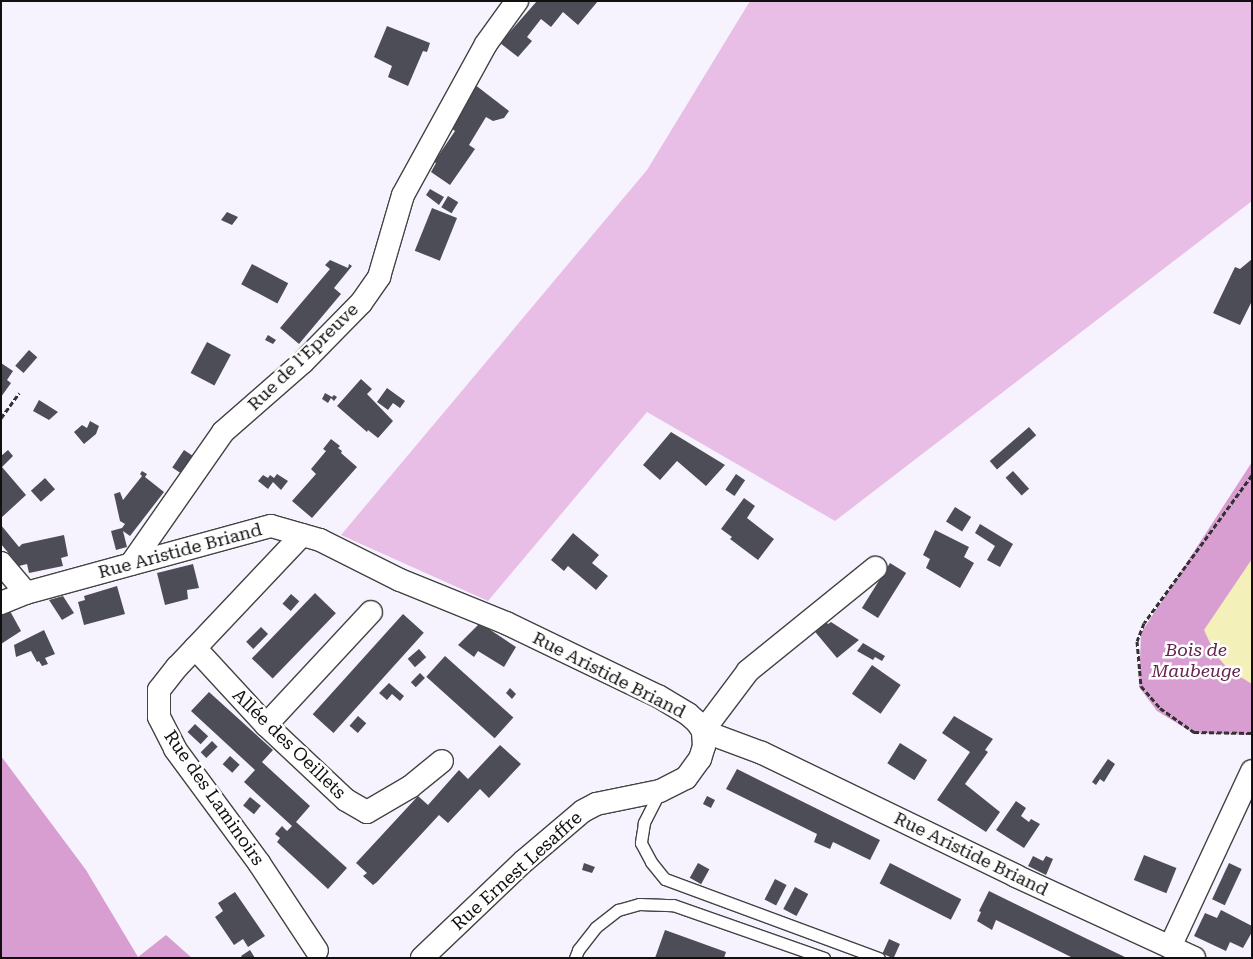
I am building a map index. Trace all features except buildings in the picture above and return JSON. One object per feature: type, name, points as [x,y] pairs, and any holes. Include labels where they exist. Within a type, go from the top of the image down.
[{"type":"street","name":"Rue de l'Epreuve","points":[[131,564],[223,432],[304,362],[365,296],[379,277],[404,196],[486,44],[517,1]]},
{"type":"street","name":"Rue Aristide Briand","points":[[1,603],[26,593],[271,526],[320,540],[400,580],[506,623],[658,696],[688,714],[703,731],[762,753],[1168,952],[1194,958]]},
{"type":"street","name":"Rue des Laminoirs","points":[[302,535],[195,648],[160,690],[159,716],[176,749],[259,863],[317,951]]},
{"type":"street","points":[[1,563],[26,593]]},
{"type":"street","points":[[703,731],[748,671],[875,568]]},
{"type":"street","points":[[266,725],[371,612]]},
{"type":"street","name":"Allée des Oeillets","points":[[195,648],[266,725],[346,800],[367,812],[410,787],[442,761]]},
{"type":"street","name":"Rue Ernest Lesaffre","points":[[422,958],[524,861],[583,811],[596,804],[660,791],[675,785],[693,771],[700,759],[704,746],[703,731]]},
{"type":"street","points":[[1168,952],[1252,770]]},
{"type":"lane","points":[[660,791],[644,823],[641,843],[651,862],[665,879],[879,958]]},
{"type":"lane","points":[[575,958],[578,950],[596,927],[618,910],[639,904],[672,905],[824,958]]},
{"type":"path","points":[[1,418],[19,394]]},
{"type":"path","points":[[1252,475],[1144,622],[1137,641],[1141,686],[1160,708],[1194,732],[1252,733]]},
{"type":"shaded area","points":[[750,1],[1252,1],[1252,201],[835,521],[647,412],[488,601],[341,535],[647,170]]},
{"type":"shaded area","points":[[1252,559],[1252,684],[1229,670],[1215,654],[1204,630]]},
{"type":"green space","name":"Bois de Maubeuge","points":[[1252,462],[1252,735],[1193,733],[1157,711],[1139,687],[1141,633]]},
{"type":"green space","points":[[1,756],[86,870],[138,957],[166,935],[192,958],[1,958]]}]
